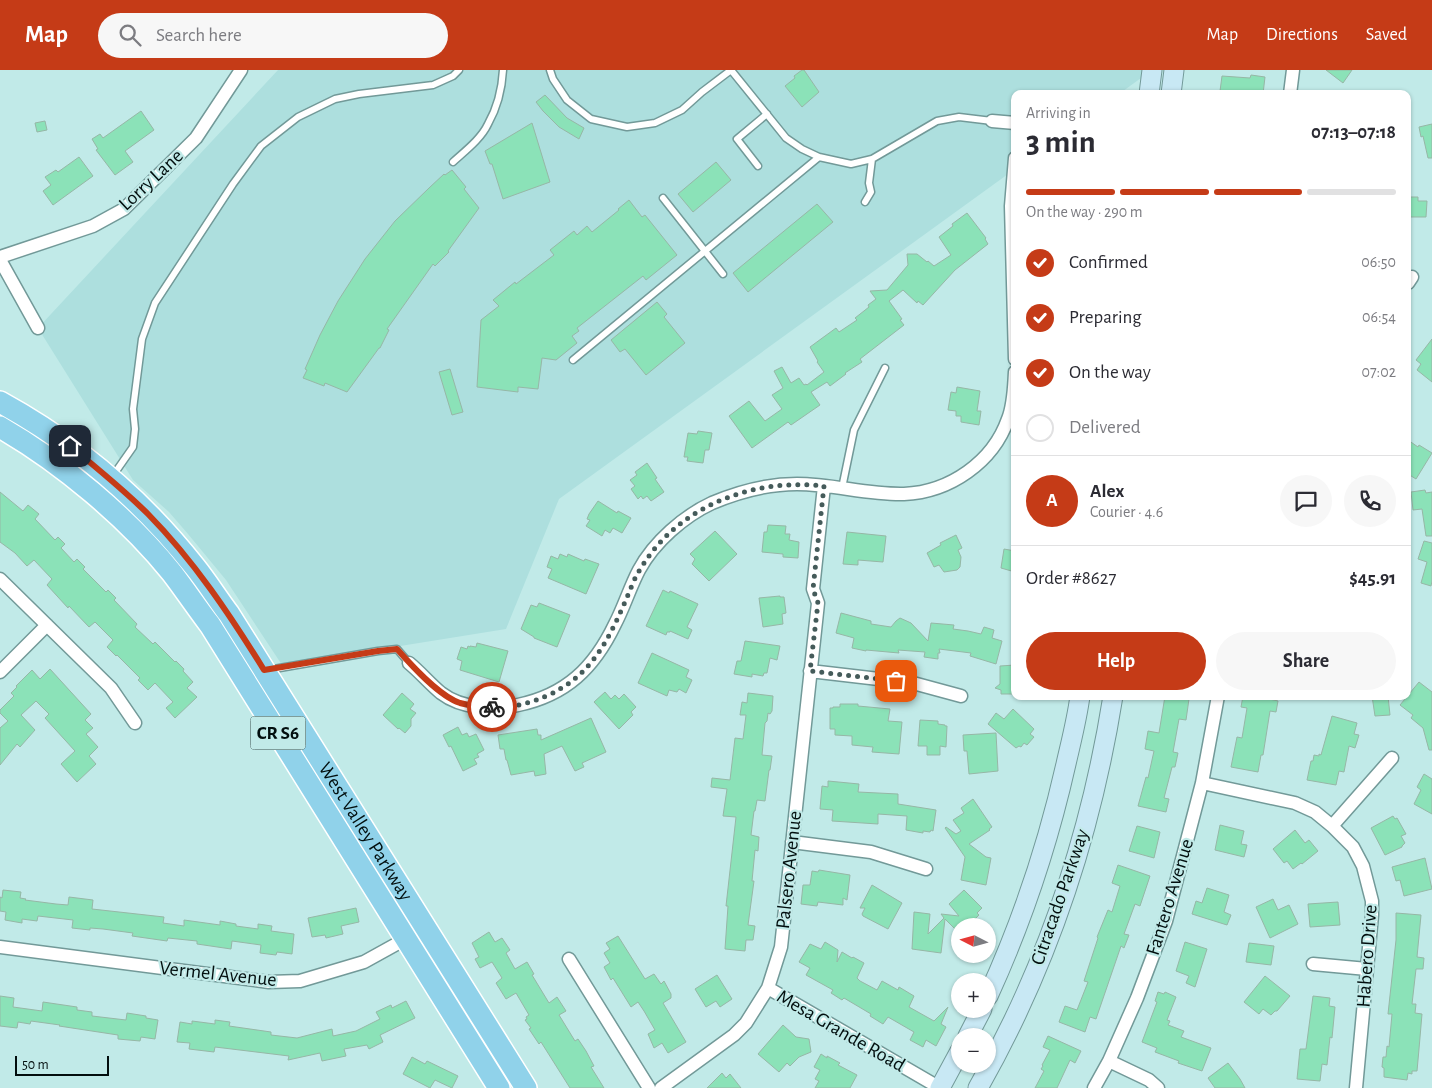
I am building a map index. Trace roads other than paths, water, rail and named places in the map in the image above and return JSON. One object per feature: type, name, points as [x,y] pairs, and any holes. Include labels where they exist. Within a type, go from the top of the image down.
[{"type":"main road","name":"West Valley Parkway","points":[[0,402],[21,413],[70,446],[111,480],[149,515],[194,566],[229,614],[526,1088]]},
{"type":"main road","name":"West Valley Parkway","points":[[0,427],[24,441],[99,499],[138,535],[171,572],[210,626],[499,1088]]},
{"type":"street","name":"Lorry Lane","points":[[0,258],[93,226],[124,209],[196,138],[240,70]]},
{"type":"street","points":[[1150,90],[1152,70]]},
{"type":"street","points":[[1172,90],[1174,70]]},
{"type":"street","points":[[1290,90],[1293,70]]},
{"type":"street","points":[[992,121],[1011,123]]},
{"type":"street","points":[[0,258],[38,328]]},
{"type":"street","points":[[409,663],[441,692],[460,702],[497,708],[534,702],[580,676],[601,650],[640,569],[655,547],[689,517],[711,504],[736,494],[777,485],[797,484],[903,494],[921,492],[942,486],[960,477],[987,455],[998,440],[1011,408]]},
{"type":"street","name":"Palsero Avenue","points":[[661,1088],[734,1035],[746,1023],[768,988],[781,947],[818,603],[813,589],[824,486]]},
{"type":"street","points":[[0,579],[111,688],[135,724]]},
{"type":"street","points":[[0,672],[47,625]]},
{"type":"street","points":[[810,671],[913,683],[961,696]]},
{"type":"street","name":"Citracado Parkway","points":[[996,978],[1010,946],[1044,849],[1057,804],[1079,700]]},
{"type":"street","name":"Citracado Parkway","points":[[978,1088],[1028,989],[1069,882],[1096,783],[1112,700]]},
{"type":"street","name":"Fantero Avenue","points":[[1094,1088],[1109,1061],[1137,998],[1166,921],[1202,783],[1217,700]]},
{"type":"street","points":[[1332,826],[1392,758]]},
{"type":"street","name":"Habero Drive","points":[[1202,783],[1295,803],[1315,812],[1353,847],[1363,866],[1372,901],[1372,915],[1356,1088]]},
{"type":"street","points":[[792,842],[871,852],[926,869]]},
{"type":"street","name":"Vermel Avenue","points":[[0,947],[269,982],[300,981],[364,962],[425,927]]},
{"type":"street","points":[[569,959],[649,1088]]},
{"type":"street","points":[[1313,964],[1368,969]]},
{"type":"street","name":"Mesa Grande Road","points":[[768,988],[940,1088]]},
{"type":"street","points":[[1109,1061],[1149,1080],[1158,1088]]},
{"type":"street","points":[[940,1088],[951,1068]]},
{"type":"lane","points":[[111,480],[133,447],[135,428],[134,408],[142,340],[155,303],[233,184],[261,146],[298,117],[335,99],[359,94],[432,85],[453,76],[460,70]]},
{"type":"lane","points":[[453,162],[488,125],[499,95],[503,70]]},
{"type":"lane","points":[[550,70],[553,79],[567,100],[591,119],[627,127],[655,122],[682,110],[731,70],[786,138],[820,157],[851,164],[872,159],[936,121],[959,116],[992,121]]},
{"type":"lane","points":[[758,166],[737,139],[767,114]]},
{"type":"lane","points":[[573,360],[820,157]]},
{"type":"lane","points":[[865,202],[871,192],[869,183],[872,159]]},
{"type":"lane","points":[[663,198],[723,274]]},
{"type":"lane","points":[[842,488],[854,430],[885,368]]},
{"type":"lane","points":[[264,670],[397,649],[409,663]]}]
